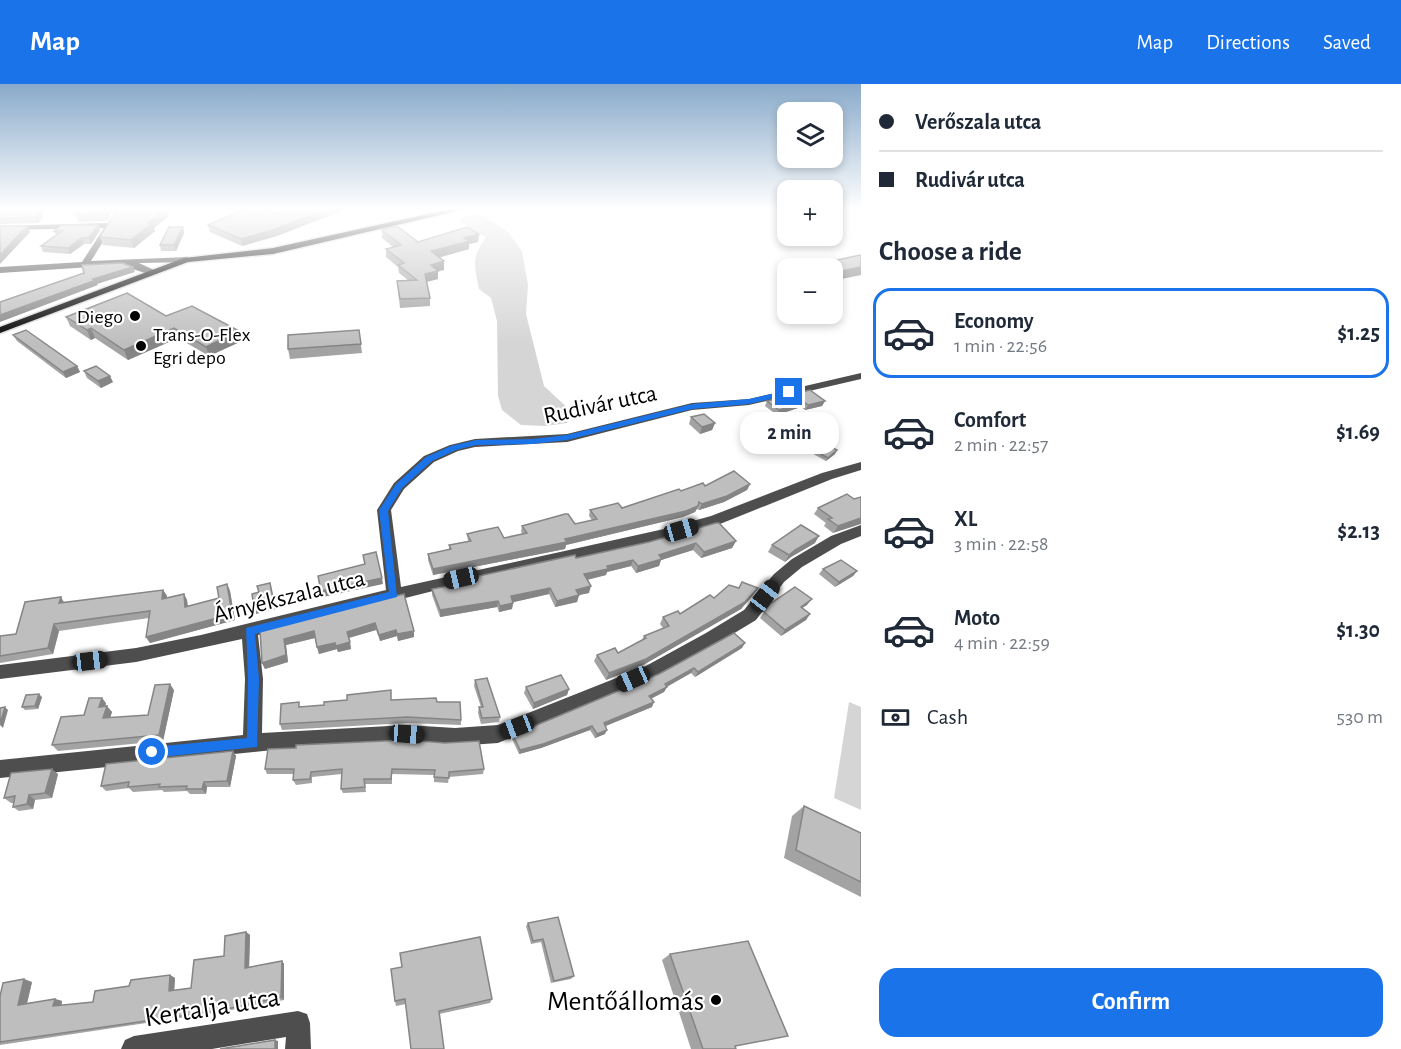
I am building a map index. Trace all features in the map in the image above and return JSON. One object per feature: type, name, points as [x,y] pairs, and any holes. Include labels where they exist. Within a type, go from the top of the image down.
[{"type":"main road","points":[[0,330],[187,260],[254,253]]},
{"type":"street","points":[[85,264],[92,253]]},
{"type":"street","points":[[0,270],[187,260]]},
{"type":"street","points":[[121,262],[133,264],[151,272]]},
{"type":"street","name":"Rudivár utca","points":[[394,594],[384,510],[399,486],[429,459],[454,448],[476,443],[567,438],[692,407],[749,402],[861,376]]},
{"type":"street","name":"Árnyékszala utca","points":[[0,672],[136,655],[249,631],[394,594],[664,534],[715,520],[827,476],[861,466]]},
{"type":"street","points":[[0,769],[73,759],[252,743],[407,734],[455,737],[498,734],[640,676],[712,638],[750,615],[779,578],[797,563],[836,540],[861,530]]},
{"type":"street","points":[[249,631],[254,679],[252,743]]},
{"type":"street","name":"Kertalja utca","points":[[134,1049],[298,1023],[297,1049]]},
{"type":"shaded area","points":[[477,253],[522,253],[528,285],[526,314],[544,386],[571,411],[567,423],[545,426],[521,425],[502,410],[498,396],[497,321],[491,298],[479,289],[475,267]]},
{"type":"shaded area","points":[[849,702],[861,707],[861,810],[834,798]]},
{"type":"building","points":[[391,253],[434,253],[444,261],[431,265],[438,271],[425,274],[430,298],[400,299],[397,281],[417,280],[398,265],[404,263]]},
{"type":"building","points":[[860,255],[861,267],[843,271],[843,259]]},
{"type":"building","points":[[122,263],[133,267],[93,279],[96,280],[0,315],[0,302],[84,273],[82,265]]},
{"type":"building","points":[[127,293],[166,316],[192,306],[239,331],[206,347],[174,328],[124,350],[91,328],[87,330],[66,317]]},
{"type":"building","points":[[26,330],[77,366],[63,372],[13,335]]},
{"type":"building","points":[[359,330],[361,344],[288,349],[288,335]]},
{"type":"building","points":[[96,366],[110,376],[98,381],[84,371]]},
{"type":"building","points":[[810,390],[825,401],[808,405],[804,402],[779,410],[767,401]]},
{"type":"building","points":[[704,414],[715,423],[702,427],[691,417]]},
{"type":"building","points":[[818,441],[837,450],[828,458],[810,448]]},
{"type":"building","points":[[734,471],[750,484],[727,496],[702,504],[699,502],[698,506],[686,511],[565,539],[567,542],[433,569],[428,554],[451,549],[449,545],[471,541],[467,534],[498,527],[504,538],[527,533],[522,526],[565,514],[568,514],[575,524],[597,519],[590,510],[618,503],[622,508],[679,489],[681,491],[703,483],[705,486]]},
{"type":"building","points":[[847,494],[854,499],[861,497],[861,518],[838,526],[828,519],[832,518],[818,508]]},
{"type":"building","points":[[719,523],[736,541],[704,552],[696,543],[659,555],[662,559],[638,566],[633,560],[607,566],[608,569],[584,574],[591,586],[576,590],[579,595],[557,601],[550,588],[511,596],[513,603],[500,606],[498,601],[440,610],[432,589],[466,583],[465,579],[575,555],[576,558],[649,542]]},
{"type":"building","points":[[801,525],[819,536],[789,555],[772,545]]},
{"type":"building","points":[[376,552],[382,578],[321,591],[318,576],[365,564],[363,555]]},
{"type":"building","points":[[841,560],[857,571],[839,582],[823,569]]},
{"type":"building","points":[[742,582],[758,588],[745,602],[646,659],[609,673],[597,655],[615,648],[618,653],[646,638],[644,636],[669,626],[663,617],[678,611],[680,614],[710,595],[714,598],[729,585],[739,588]]},
{"type":"building","points":[[270,583],[274,603],[254,608],[252,594],[259,592],[257,586]]},
{"type":"building","points":[[227,584],[232,614],[146,637],[150,611],[54,624],[48,648],[0,656],[0,636],[16,634],[25,602],[61,597],[59,603],[163,590],[162,599],[184,594],[185,607],[219,598],[217,587]]},
{"type":"building","points":[[795,587],[812,599],[801,607],[810,614],[785,630],[764,612],[770,604]]},
{"type":"building","points":[[404,594],[414,631],[397,634],[396,630],[379,635],[375,623],[347,632],[350,642],[336,646],[335,643],[317,647],[314,631],[284,639],[286,655],[262,663],[260,630]]},
{"type":"building","points":[[734,633],[745,643],[698,672],[694,668],[665,684],[667,687],[649,696],[654,702],[604,723],[607,730],[597,734],[592,726],[520,750],[513,735],[659,674]]},
{"type":"building","points":[[561,675],[569,689],[534,703],[526,687]]},
{"type":"building","points":[[487,678],[500,717],[482,718],[479,707],[483,707],[475,680]]},
{"type":"building","points":[[170,684],[159,735],[52,745],[61,717],[84,715],[89,698],[102,698],[99,707],[107,706],[103,718],[148,715],[155,685]]},
{"type":"building","points":[[391,690],[391,700],[436,698],[437,702],[460,702],[461,720],[407,717],[280,724],[281,704],[299,702],[299,707],[324,705],[324,702],[347,700],[347,695]]},
{"type":"building","points":[[39,694],[35,706],[22,707],[26,695]]},
{"type":"building","points":[[5,707],[0,724],[0,708]]},
{"type":"building","points":[[407,740],[445,743],[479,741],[484,769],[449,772],[449,778],[434,777],[435,770],[392,769],[391,779],[364,779],[365,787],[341,789],[342,769],[311,772],[310,779],[293,780],[294,769],[265,769],[268,749],[296,748],[296,745]]},
{"type":"building","points":[[233,751],[227,781],[204,782],[202,789],[186,789],[187,786],[159,787],[160,784],[128,787],[129,782],[101,786],[106,764]]},
{"type":"building","points":[[52,769],[45,793],[29,795],[27,804],[13,807],[15,796],[4,798],[11,773]]},
{"type":"building","points":[[804,806],[861,833],[861,882],[796,850]]},
{"type":"building","points":[[558,917],[574,976],[554,981],[543,939],[533,941],[528,923]]},
{"type":"building","points":[[246,932],[245,968],[282,961],[281,997],[222,1010],[0,1042],[0,996],[3,983],[24,979],[18,1005],[55,999],[53,1006],[93,1002],[95,991],[129,986],[131,980],[170,975],[169,991],[191,988],[194,960],[224,956],[225,936]]},
{"type":"building","points":[[480,937],[492,999],[439,1011],[444,1049],[411,1049],[405,999],[395,1001],[391,969],[402,967],[400,953]]},
{"type":"building","name":"Mentőállomás","points":[[748,941],[788,1036],[735,1046],[736,1049],[703,1049],[670,954]]},
{"type":"building","points":[[275,1040],[275,1049],[220,1049]]},
{"type":"place","name":"Diego","points":[[135,316]]},
{"type":"place","name":"Trans-O-Flex Egri depo","points":[[141,346]]},
{"type":"place","name":"Mentőállomás","points":[[716,1000]]},
{"type":"route","points":[[152,752],[252,743],[254,679],[249,631],[394,594],[384,510],[399,486],[429,459],[454,448],[476,443],[567,438],[692,407],[749,402],[789,392]]}]
